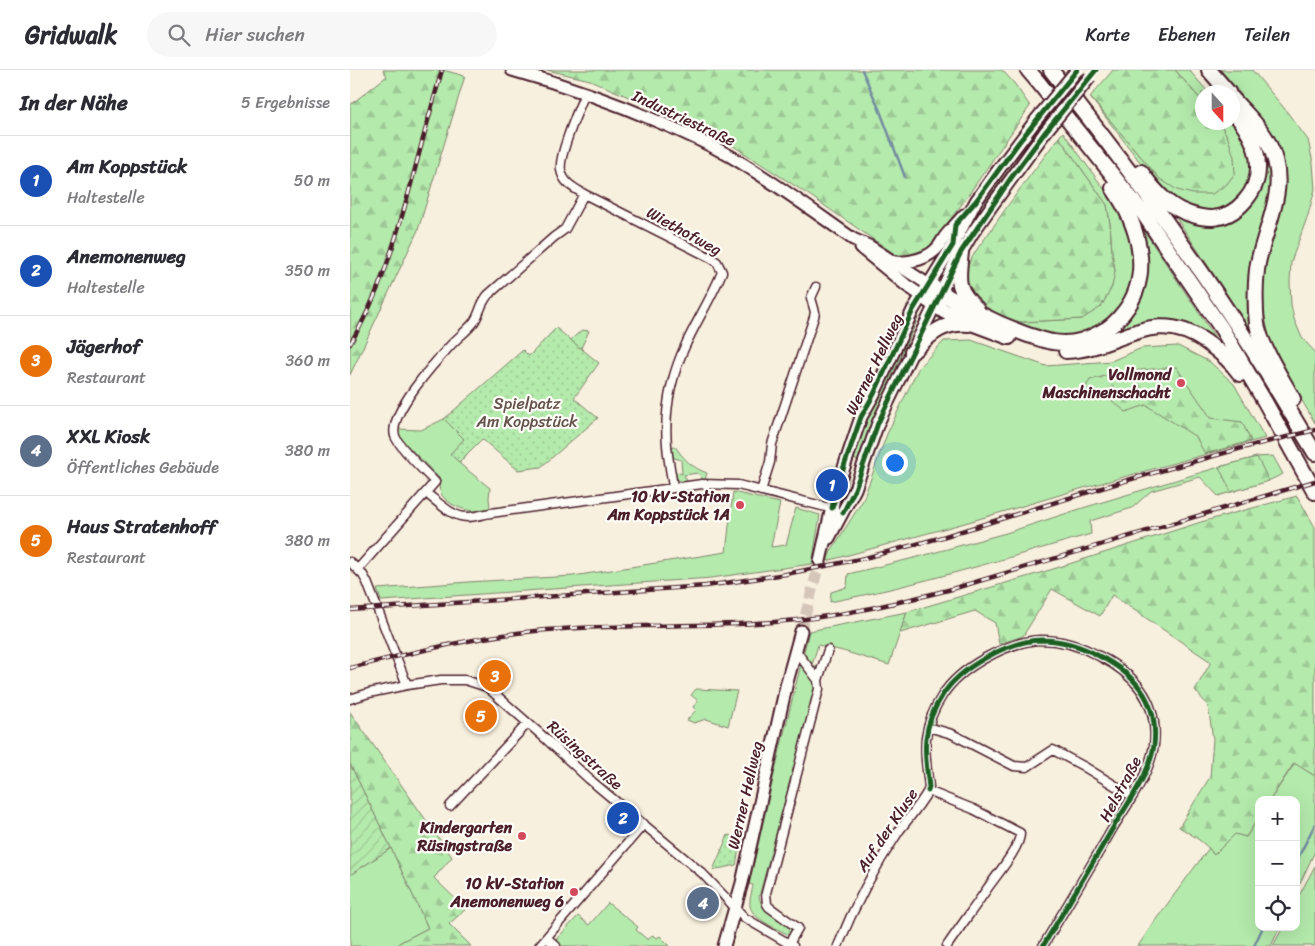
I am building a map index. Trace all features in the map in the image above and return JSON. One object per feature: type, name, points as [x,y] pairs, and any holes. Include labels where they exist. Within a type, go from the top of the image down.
[{"type":"highway","points":[[1028,70],[1143,213],[1222,329],[1315,492]]},
{"type":"highway","points":[[1051,70],[1101,134],[1192,258],[1240,329],[1315,453]]},
{"type":"highway","points":[[1198,70],[1211,85]]},
{"type":"highway","points":[[1209,70],[1222,85]]},
{"type":"highway","points":[[912,352],[939,329],[952,324],[980,320],[998,323],[1048,341],[1063,343],[1081,340],[1105,330],[1119,318],[1130,303],[1138,284],[1140,252],[1128,214],[1106,178],[1048,106],[1039,83]]},
{"type":"highway","points":[[1240,107],[1261,130],[1268,142],[1278,178],[1274,212],[1256,276],[1258,325],[1264,344],[1306,424],[1315,449]]},
{"type":"highway","points":[[1101,134],[1125,151],[1157,192],[1170,204],[1183,211],[1212,218],[1240,206],[1249,197],[1258,176],[1259,167],[1256,150],[1248,131],[1240,121]]},
{"type":"highway","points":[[961,252],[960,287],[980,320]]},
{"type":"highway","points":[[932,294],[957,303],[980,320],[1031,345],[1043,348],[1067,351],[1088,349],[1138,330],[1175,328],[1201,339],[1225,356],[1254,394],[1265,402]]},
{"type":"main road","name":"Industriestraße","points":[[512,70],[585,93],[638,113],[731,156],[791,195],[853,239],[869,246],[893,262],[932,294]]},
{"type":"main road","name":"Werner Hellweg","points":[[838,510],[855,489],[878,423],[912,352],[932,294],[953,244],[976,202],[998,169],[1076,70]]},
{"type":"main road","name":"Werner Hellweg","points":[[838,510],[840,478],[861,417],[874,394],[913,310],[932,294],[1011,178],[1046,131],[1093,74]]},
{"type":"main road","name":"Werner Hellweg","points":[[893,262],[904,263],[932,253],[976,202]]},
{"type":"main road","name":"Industriestraße","points":[[853,239],[863,250],[906,285],[932,294]]},
{"type":"main road","name":"Werner Hellweg","points":[[724,946],[736,908],[787,682],[801,630]]},
{"type":"street","name":"Wiethofweg","points":[[585,93],[560,163],[561,171],[567,183],[584,194],[711,258],[717,262],[722,272],[686,344],[676,368],[672,384],[668,403],[666,430],[673,487]]},
{"type":"street","points":[[358,569],[435,482],[395,437],[394,422],[406,400],[431,366],[476,320],[482,302],[488,295],[565,229],[584,194]]},
{"type":"street","points":[[761,491],[770,462],[772,444],[814,317],[815,312],[811,298],[816,286]]},
{"type":"street","points":[[426,493],[451,512],[469,517],[491,512],[702,484],[738,485],[838,510]]},
{"type":"street","points":[[350,562],[358,569],[367,582],[407,685]]},
{"type":"street","name":"Helstraße","points":[[928,791],[925,759],[926,738],[932,716],[942,695],[957,679],[991,654],[1011,646],[1040,640],[1062,642],[1085,648],[1110,662],[1130,676],[1138,686],[1145,697],[1154,721],[1154,744],[1150,763],[1043,946]]},
{"type":"street","points":[[791,945],[798,928],[769,907],[766,893],[819,689],[818,680],[828,650]]},
{"type":"street","points":[[796,651],[818,680]]},
{"type":"street","name":"Rüsingstraße","points":[[350,699],[407,685],[441,680],[465,680],[486,687],[589,779],[702,873],[745,918],[791,945]]},
{"type":"street","name":"Rüsingstraße","points":[[450,806],[528,723]]},
{"type":"street","name":"Helstraße","points":[[928,728],[952,734],[1014,766],[1027,767],[1053,750],[1132,796]]},
{"type":"street","name":"Auf der Kluse","points":[[838,946],[876,869],[928,791],[973,809],[1020,833],[1017,844],[1004,866],[947,946]]},
{"type":"street","points":[[539,946],[644,824]]},
{"type":"street","points":[[547,938],[556,946]]},
{"type":"green space","points":[[383,70],[443,70],[465,76],[418,230],[350,375],[350,105],[387,76]]},
{"type":"green space","points":[[547,70],[1002,70],[1030,106],[962,204],[928,248],[907,256],[896,255],[809,195],[721,138],[590,80]]},
{"type":"green space","points":[[1113,70],[1175,70],[1195,93],[1195,130],[1224,130],[1234,157],[1235,173],[1227,184],[1212,194],[1193,194],[1177,190],[1160,179],[1090,97]]},
{"type":"green space","points":[[1175,70],[1189,70],[1202,85],[1195,85],[1195,93]]},
{"type":"green space","points":[[1219,70],[1252,70],[1308,140],[1313,163],[1315,189],[1291,262],[1290,283],[1294,319],[1302,338],[1315,352],[1315,423],[1290,380],[1269,336],[1261,300],[1263,261],[1278,211],[1263,123],[1240,93],[1240,85],[1233,85]]},
{"type":"green space","points":[[1090,97],[1160,179],[1228,138],[1224,130],[1239,130],[1252,150],[1251,186],[1229,208],[1211,213],[1185,207],[1160,188]]},
{"type":"green space","points":[[1039,124],[1043,128],[990,199],[941,276],[939,275],[988,198],[1028,144]]},
{"type":"green space","points":[[1063,132],[1120,211],[1133,244],[1135,266],[1133,284],[1118,312],[1105,324],[1074,337],[1044,335],[1012,320],[1021,322],[1082,319],[1115,271],[1107,205],[1059,137]]},
{"type":"green space","points":[[1256,135],[1268,153],[1274,188],[1262,231],[1258,341],[1173,213],[1208,223],[1262,182],[1264,158]]},
{"type":"green space","points":[[1059,137],[1107,205],[1115,271],[1112,287],[1101,307],[1082,319],[1021,322],[999,314],[976,300],[967,288],[965,280],[970,261],[978,247]]},
{"type":"green space","points":[[1136,222],[1145,232],[1221,346],[1173,321],[1157,321],[1131,326],[1100,338],[1141,293]]},
{"type":"green space","points":[[914,314],[919,316],[886,390],[859,461],[853,459],[878,391]]},
{"type":"green space","name":"Spielpatz Am Koppstück","points":[[556,328],[599,363],[574,398],[598,418],[541,467],[518,470],[482,439],[459,462],[450,454],[464,439],[444,419],[523,350],[529,356]]},
{"type":"green space","points":[[582,330],[589,331],[581,352],[485,434],[460,462],[460,464],[490,488],[490,508],[471,511],[450,503],[441,493],[439,487],[441,480],[399,437],[398,429],[421,430],[444,419],[462,434]]},
{"type":"green space","points":[[971,340],[1046,366],[1111,361],[1142,348],[1178,346],[1210,362],[1234,384],[1265,438],[827,561],[831,551],[863,500],[887,434],[919,367],[944,341]]},
{"type":"green space","points":[[1176,367],[1211,418],[1242,422],[1251,441],[1205,454],[1196,437],[1146,405],[1126,412],[1110,399],[1079,398],[1090,380],[1120,372]]},
{"type":"green space","points":[[675,446],[689,462],[707,473],[705,480],[698,473],[684,475],[687,481],[678,480],[674,471],[682,474],[681,460],[672,457],[671,447]]},
{"type":"green space","points":[[1273,456],[1283,474],[1268,481],[1218,496],[1200,477],[1151,491],[1132,508],[1090,521],[1091,534],[928,580],[830,602],[831,592],[847,587],[848,574],[1006,533],[1219,467],[1257,457]]},
{"type":"green space","points":[[1257,457],[1269,481],[1231,492],[1219,467]]},
{"type":"green space","points":[[733,492],[780,503],[771,547],[786,545],[796,508],[820,515],[812,564],[711,578],[381,601],[377,589],[573,576],[726,552]]},
{"type":"green space","points":[[1297,496],[1315,527],[1315,776],[1294,763],[1273,796],[1255,796],[1255,823],[1246,837],[1235,834],[1214,855],[1202,843],[1179,827],[1210,777],[1213,739],[1208,706],[1195,690],[1211,662],[1112,595],[1100,616],[1052,589],[1023,636],[999,644],[995,623],[975,611],[900,633],[907,612],[1050,570],[1201,522]]},
{"type":"green space","points":[[907,612],[889,665],[818,645],[812,665],[819,667],[816,685],[759,897],[762,906],[792,928],[789,935],[755,915],[750,906],[753,885],[749,884],[809,631]]},
{"type":"green space","points":[[696,689],[737,691],[728,726],[706,719],[694,723],[687,720],[696,710],[693,707],[698,701],[691,695]]},
{"type":"green space","points":[[350,712],[452,857],[434,878],[466,909],[449,924],[471,946],[397,946],[399,943],[428,928],[350,764]]},
{"type":"green space","points":[[1295,763],[1315,776],[1315,851],[1300,883],[1300,796],[1273,796]]},
{"type":"green space","points":[[350,764],[391,848],[350,875]]},
{"type":"green space","points":[[1255,823],[1255,931],[1278,931],[1271,946],[1138,946],[1209,848],[1214,855],[1235,833],[1246,837]]},
{"type":"green space","points":[[728,835],[741,838],[736,865],[713,870]]},
{"type":"green space","points":[[391,848],[428,928],[399,943],[397,946],[350,946],[350,875]]},
{"type":"green space","points":[[1315,866],[1315,946],[1273,946],[1281,931],[1300,931],[1300,894]]},
{"type":"green space","points":[[608,903],[638,927],[636,930],[648,940],[652,935],[657,938],[660,936],[670,946],[550,946],[578,916],[589,925]]},
{"type":"waterway","points":[[862,70],[905,177]]},
{"type":"waterway","points":[[1300,854],[1315,824]]},
{"type":"waterway","points":[[1254,946],[1261,931]]},
{"type":"tunnel","points":[[801,631],[820,561]]},
{"type":"railway","points":[[350,344],[379,286],[393,246],[442,70]]},
{"type":"railway","points":[[350,610],[706,586],[786,574],[865,558],[939,538],[1128,480],[1315,430]]},
{"type":"railway","points":[[350,668],[465,641],[535,631],[595,627],[774,622],[863,610],[952,589],[1315,481]]},
{"type":"cycle path","points":[[832,508],[861,417],[874,394],[913,310],[953,245],[955,225],[976,201],[1019,142],[1077,70]]},
{"type":"cycle path","points":[[843,513],[855,489],[878,423],[961,252],[1011,178],[1046,131],[1096,70]]},
{"type":"cycle path","points":[[928,791],[925,744],[930,721],[936,706],[942,696],[960,676],[972,666],[1000,651],[1014,645],[1041,640],[1071,644],[1092,652],[1112,663],[1134,681],[1142,691],[1153,715],[1155,730],[1152,756],[1144,777],[1043,946]]},
{"type":"place","name":"Vollmond Maschinenschacht","points":[[1181,383]]},
{"type":"place","name":"Am Koppstück","points":[[832,485]]},
{"type":"place","name":"10 kV-Station Am Koppstück 1A","points":[[740,505]]},
{"type":"place","name":"Jägerhof","points":[[495,676]]},
{"type":"place","name":"Haus Stratenhoff","points":[[481,716]]},
{"type":"place","name":"Anemonenweg","points":[[623,818]]},
{"type":"place","name":"Kindergarten Rüsingstraße","points":[[522,836]]},
{"type":"place","name":"10 kV-Station Anemonenweg 6","points":[[574,892]]},
{"type":"place","name":"XXL Kiosk","points":[[703,903]]}]
